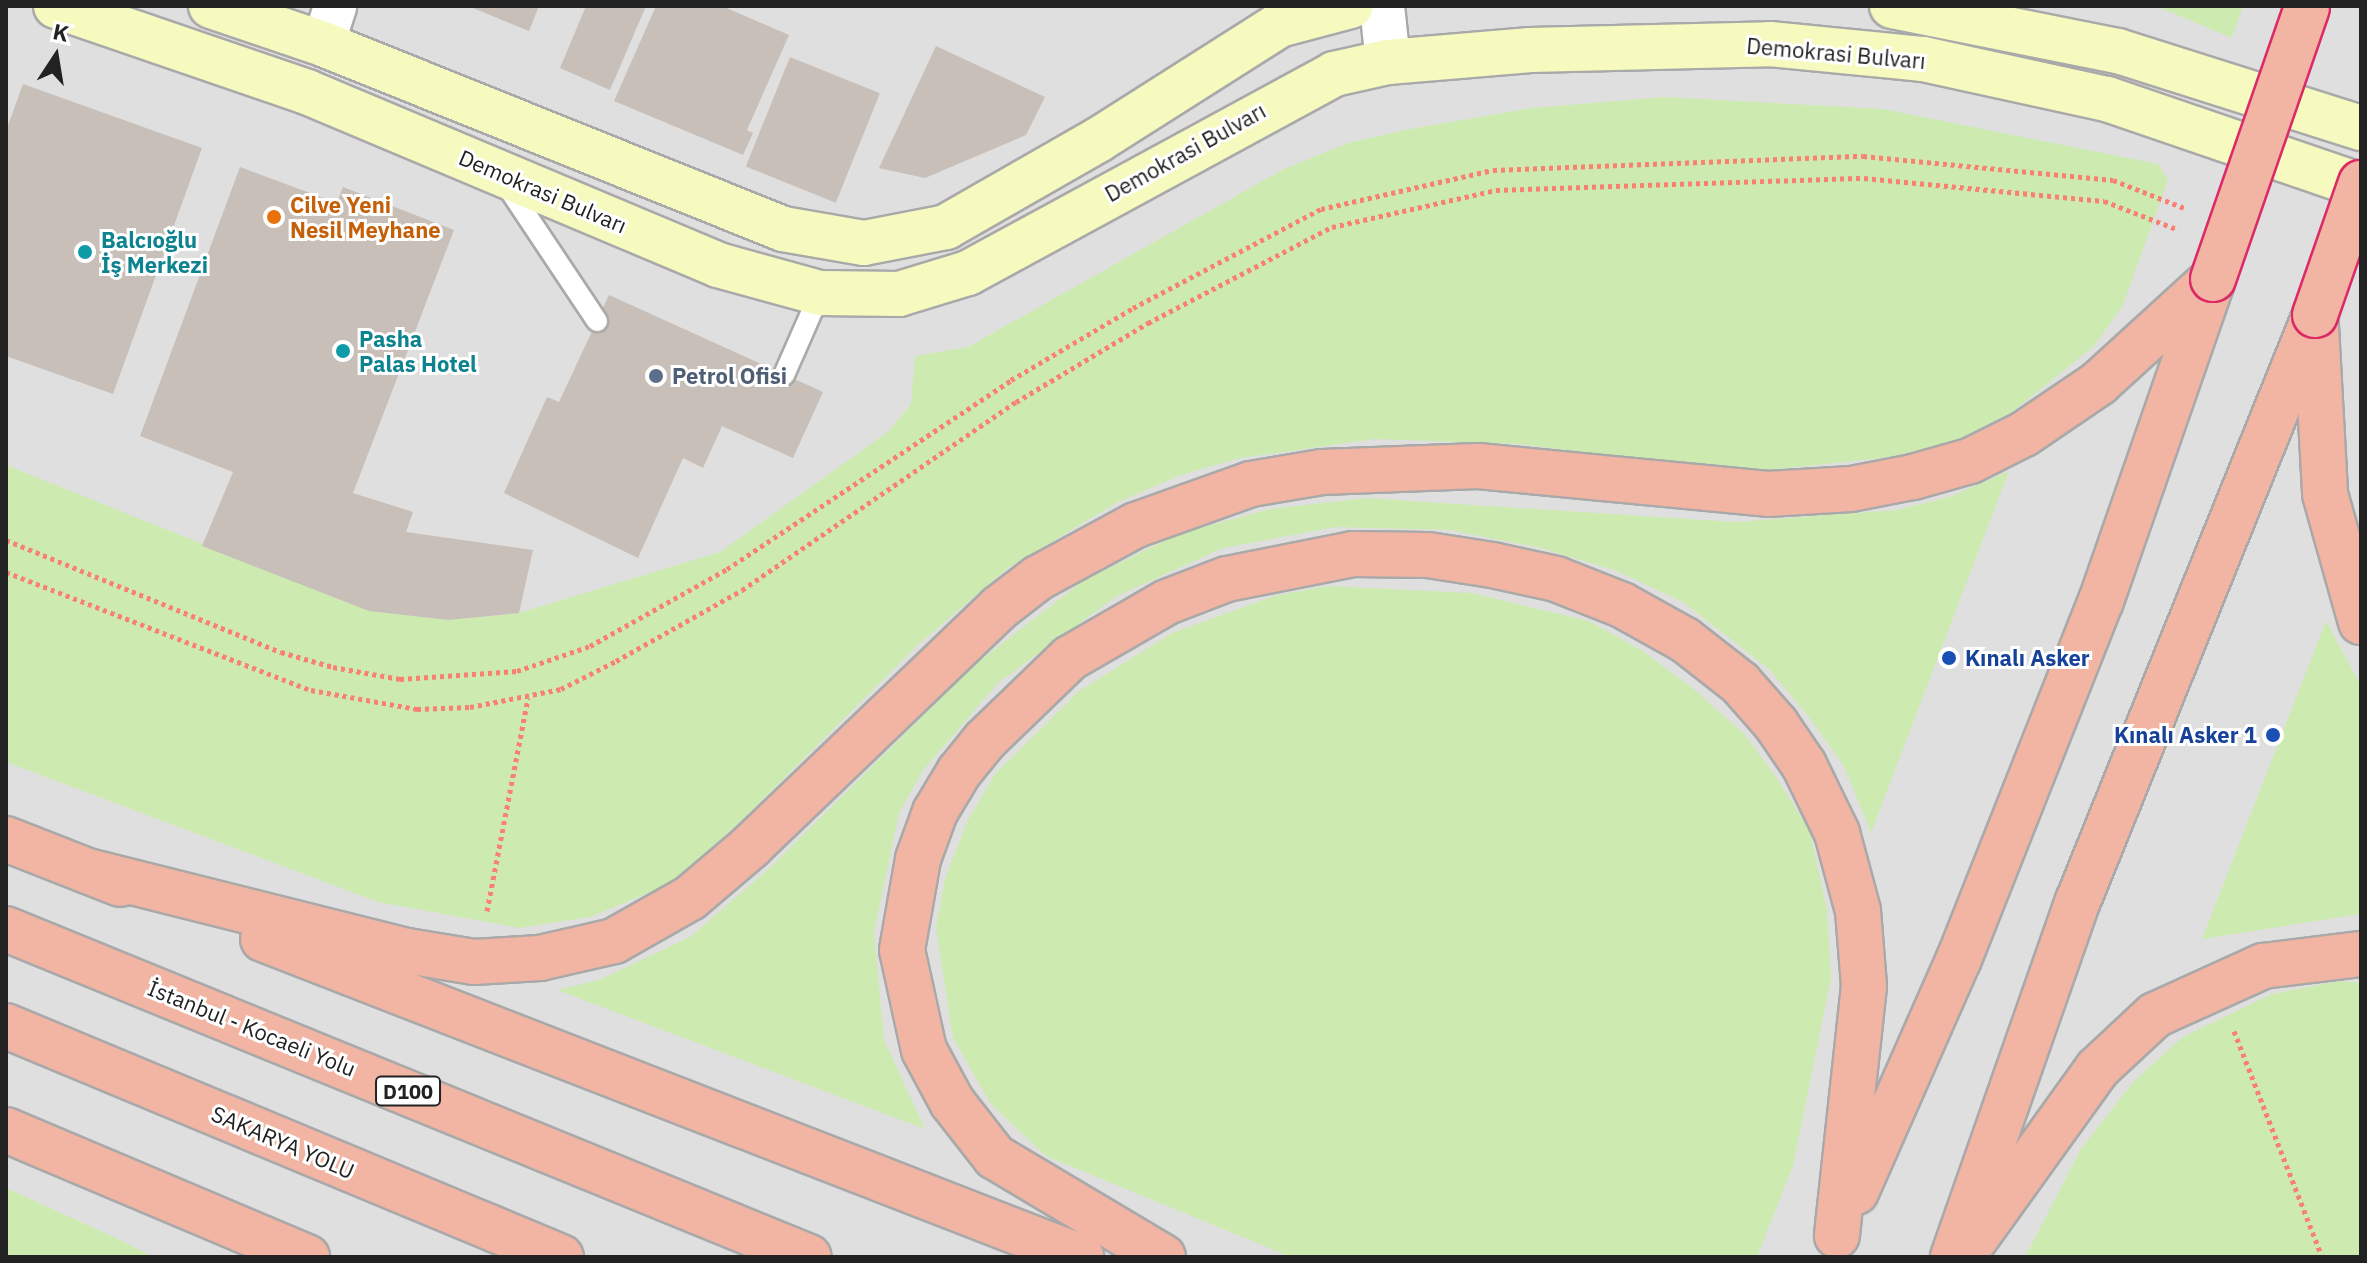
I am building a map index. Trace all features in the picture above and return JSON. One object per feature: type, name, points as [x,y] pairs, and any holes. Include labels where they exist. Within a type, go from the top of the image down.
[{"type":"highway","points":[[1832,1246],[1959,959],[2101,601],[2307,7]]},
{"type":"highway","points":[[1953,1257],[2078,901],[2315,315],[2361,184]]},
{"type":"highway","points":[[92,872],[461,960],[540,958],[587,949],[614,941],[690,898],[999,608],[1038,578],[1136,525],[1251,484],[1338,471],[1478,466],[1768,494],[1851,489],[1913,477],[1970,461],[2024,434],[2099,383],[2213,279]]},
{"type":"highway","points":[[2315,315],[2325,494],[2361,622]]},
{"type":"highway","points":[[1163,1257],[995,1157],[952,1102],[924,1050],[902,950],[918,859],[935,812],[959,772],[985,740],[1070,658],[1167,602],[1227,579],[1353,554],[1428,555],[1492,565],[1556,579],[1622,605],[1685,640],[1740,683],[1776,724],[1804,765],[1837,833],[1858,911],[1864,986],[1832,1246]]},
{"type":"highway","points":[[6,839],[1081,1257]]},
{"type":"highway","name":"İstanbul - Kocaeli Yolu","points":[[6,929],[809,1257]]},
{"type":"highway","points":[[1962,1257],[2097,1069],[2155,1015],[2216,984],[2263,966],[2361,954]]},
{"type":"highway","name":"SAKARYA YOLU","points":[[6,1026],[561,1257]]},
{"type":"highway","points":[[6,1130],[158,1191],[307,1257]]},
{"type":"highway","points":[[158,1191],[250,1257]]},
{"type":"main road","name":"Demokrasi Bulvarı","points":[[56,6],[307,92],[718,265],[820,293],[899,294],[968,273],[1305,86],[1388,62],[1530,50],[1727,44],[1909,57],[2021,76],[2107,99],[2361,184]]},
{"type":"main road","points":[[211,6],[329,25],[783,229],[864,243],[946,227],[1098,140],[1288,16],[1351,6]]},
{"type":"main road","points":[[1892,6],[2118,51],[2361,128]]},
{"type":"street","points":[[1382,6],[1388,62]]},
{"type":"street","points":[[307,92],[329,25]]},
{"type":"lane","points":[[496,170],[597,321]]},
{"type":"lane","points":[[784,375],[820,293]]},
{"type":"path","points":[[6,540],[281,652],[333,667],[400,679],[517,671],[590,646],[727,569],[1011,380],[1321,209],[1493,170],[1863,156],[2113,180],[2200,214]]},
{"type":"path","points":[[6,572],[311,690],[417,709],[528,698],[561,689],[603,668],[742,590],[1016,402],[1148,323],[1332,227],[1496,190],[1864,178],[2104,201],[2189,233]]},
{"type":"path","points":[[485,924],[528,698]]},
{"type":"path","points":[[2216,984],[2322,1257]]},
{"type":"shaded area","points":[[6,6],[2361,6],[2361,1257],[6,1257]]},
{"type":"green space","points":[[2156,6],[2243,6],[2232,38]]},
{"type":"green space","points":[[1664,97],[1883,109],[2158,164],[2168,180],[2123,305],[2094,346],[2012,412],[1952,443],[1890,457],[1768,470],[1704,468],[1521,444],[1375,439],[1240,458],[1181,475],[1118,502],[1008,568],[921,642],[742,820],[670,884],[590,917],[519,928],[378,902],[6,762],[6,465],[369,611],[448,620],[519,613],[720,552],[889,431],[911,404],[915,356],[968,347],[1284,169],[1348,143],[1410,129],[1532,108]]},
{"type":"green space","points":[[2009,471],[1871,833],[1844,766],[1809,717],[1769,669],[1683,602],[1617,571],[1541,548],[1449,530],[1336,527],[1223,548],[1117,596],[998,683],[923,770],[899,813],[874,932],[884,1040],[925,1129],[557,990],[599,980],[690,937],[772,866],[973,666],[1083,581],[1178,534],[1270,509],[1366,498],[1736,522],[1897,510],[1952,496]]},
{"type":"green space","points":[[1327,586],[1472,593],[1589,621],[1641,650],[1695,690],[1744,734],[1777,778],[1810,832],[1827,910],[1831,978],[1793,1166],[1757,1257],[1291,1257],[1046,1156],[991,1104],[953,1038],[936,928],[945,879],[967,822],[995,774],[1079,691],[1172,633],[1274,596]]},
{"type":"green space","points":[[2326,621],[2361,686],[2361,914],[2202,939]]},
{"type":"green space","points":[[2341,981],[2361,983],[2361,1257],[2025,1257],[2081,1149],[2134,1081],[2183,1037],[2272,994]]},
{"type":"green space","points":[[6,1188],[105,1233],[154,1257],[6,1257]]},
{"type":"building","points":[[468,6],[539,6],[529,31]]},
{"type":"building","points":[[586,6],[646,6],[610,90],[560,68]]},
{"type":"building","points":[[656,6],[722,6],[789,35],[747,130],[753,133],[743,155],[614,101]]},
{"type":"building","points":[[936,46],[1045,97],[1026,135],[925,178],[879,168]]},
{"type":"building","points":[[790,57],[880,93],[836,203],[746,166]]},
{"type":"building","name":"Balcıoğlu İş Merkezi","points":[[23,84],[202,148],[113,394],[6,356],[6,131]]},
{"type":"building","points":[[240,167],[337,203],[343,187],[454,230],[353,493],[413,512],[406,532],[533,550],[519,613],[448,620],[369,611],[202,546],[233,472],[140,436]]},
{"type":"building","points":[[609,295],[823,392],[793,458],[722,426],[703,468],[683,458],[638,558],[504,493],[547,397],[559,402]]},
{"type":"place","name":"Cilve Yeni Nesil Meyhane","points":[[274,217]]},
{"type":"place","name":"Balcıoğlu İş Merkezi","points":[[85,252]]},
{"type":"place","name":"Pasha Palas Hotel","points":[[343,351]]},
{"type":"place","name":"Petrol Ofisi","points":[[656,376]]},
{"type":"place","name":"Kınalı Asker","points":[[1949,658]]},
{"type":"place","name":"Kınalı Asker 1","points":[[2273,735]]}]
